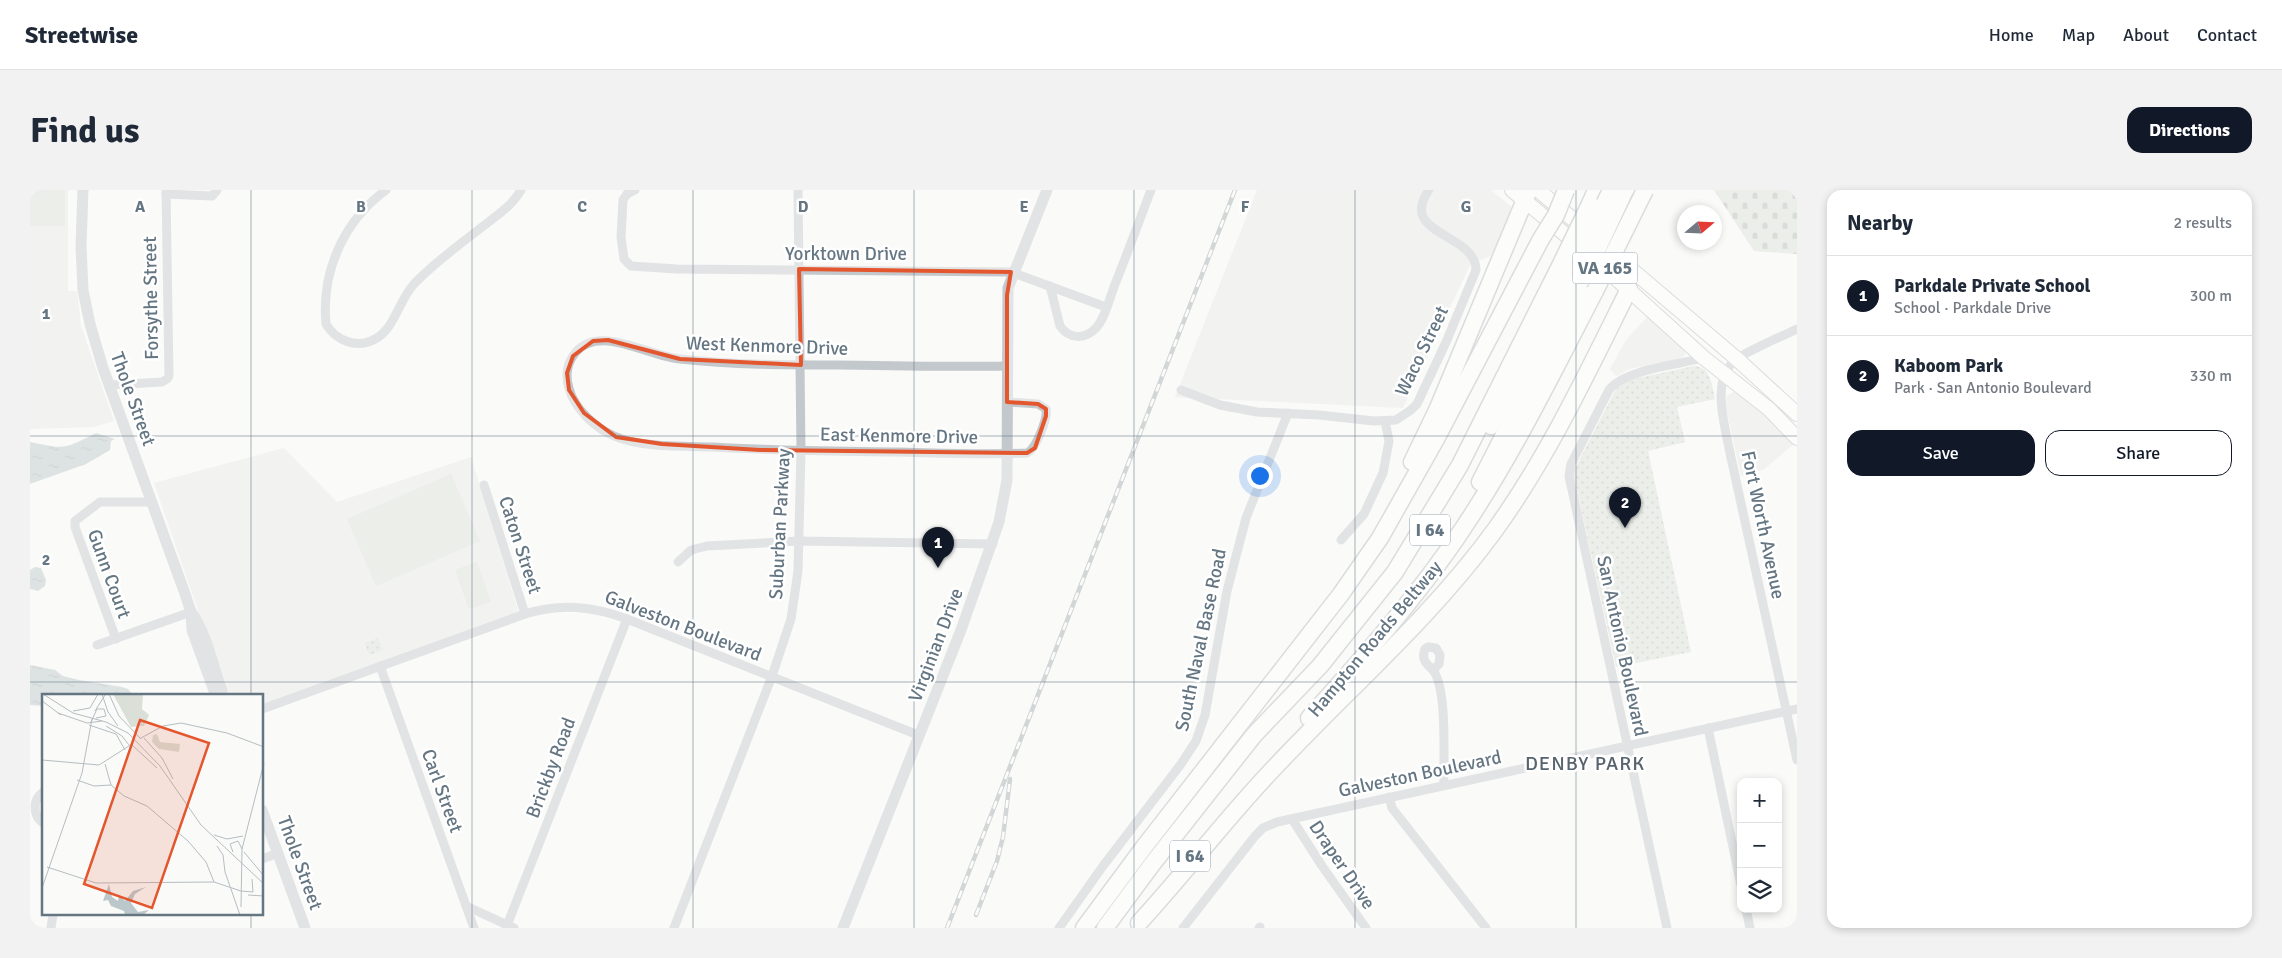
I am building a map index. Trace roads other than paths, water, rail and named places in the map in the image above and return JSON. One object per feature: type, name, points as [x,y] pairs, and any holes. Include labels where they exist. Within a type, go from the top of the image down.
[{"type":"highway","points":[[1541,239],[1560,190]]},
{"type":"highway","name":"I 64","points":[[1084,928],[1356,572],[1402,501],[1556,214],[1566,190]]},
{"type":"highway","name":"I 64","points":[[1579,274],[1611,190]]},
{"type":"highway","points":[[1105,928],[1171,840],[1254,735],[1320,666],[1395,572],[1579,274],[1625,190]]},
{"type":"highway","name":"Hampton Roads Beltway","points":[[1137,925],[1207,834],[1402,612],[1446,552],[1485,494],[1541,395],[1579,274],[1645,190]]},
{"type":"highway","points":[[1298,649],[1338,581],[1388,504],[1414,458],[1438,408],[1522,193]]},
{"type":"highway","points":[[1579,274],[1593,197]]},
{"type":"highway","points":[[1137,925],[1178,881],[1275,766],[1408,634],[1469,565],[1496,528],[1552,439],[1629,289]]},
{"type":"main road","name":"VA 165","points":[[1538,190],[1737,359],[1797,414]]},
{"type":"main road","name":"VA 165","points":[[1522,193],[1704,358],[1769,409],[1797,438]]},
{"type":"main road","points":[[1629,267],[1629,289]]},
{"type":"street","name":"Thole Street","points":[[83,190],[81,246],[85,305],[96,348],[191,612],[201,627],[216,694]]},
{"type":"street","points":[[166,192],[209,196],[215,195],[218,190]]},
{"type":"street","points":[[386,190],[363,209],[353,221],[332,264],[326,285],[325,316],[328,328],[340,338],[353,343],[369,342],[388,329],[398,308],[413,285],[433,266],[505,209],[521,190]]},
{"type":"street","name":"Yorktown Drive","points":[[635,190],[627,194],[623,200],[621,236],[625,262],[630,266],[677,269],[1014,273],[1106,307]]},
{"type":"street","name":"Suburban Parkway","points":[[674,928],[772,676],[791,620],[798,572],[801,451],[798,190]]},
{"type":"street","name":"Virginian Drive","points":[[843,928],[993,544],[1005,496],[1008,402],[1007,295],[1047,190]]},
{"type":"street","points":[[1050,286],[1060,326],[1067,334],[1072,336],[1084,336],[1091,333],[1100,322],[1151,190]]},
{"type":"street","name":"Waco Street","points":[[1181,390],[1200,398],[1241,410],[1385,421],[1403,416],[1417,404],[1447,340],[1476,270],[1476,264],[1470,254],[1428,224],[1422,217],[1421,205],[1429,190]]},
{"type":"street","name":"Forsythe Street","points":[[110,385],[162,382],[168,379],[169,376],[166,192]]},
{"type":"street","points":[[1725,374],[1737,359],[1797,329]]},
{"type":"street","name":"West Kenmore Drive","points":[[570,393],[567,373],[573,356],[586,343],[601,340],[680,360],[800,365],[1008,366]]},
{"type":"street","name":"San Antonio Boulevard","points":[[1667,928],[1569,471],[1608,390],[1616,382],[1635,374],[1704,358]]},
{"type":"street","name":"Fort Worth Avenue","points":[[1725,374],[1722,394],[1724,420],[1797,760]]},
{"type":"street","name":"East Kenmore Drive","points":[[570,393],[592,421],[616,437],[662,444],[801,451],[1007,454],[1032,452],[1047,412],[1038,404],[1008,402]]},
{"type":"street","name":"South Naval Base Road","points":[[1059,928],[1103,866],[1182,764],[1196,741],[1205,715],[1227,591],[1246,518],[1288,413]]},
{"type":"street","points":[[1342,540],[1364,514],[1383,473],[1389,441],[1385,421]]},
{"type":"street","name":"Caton Street","points":[[484,485],[525,614]]},
{"type":"street","name":"Gunn Court","points":[[116,639],[74,521],[100,502],[152,502]]},
{"type":"street","points":[[678,562],[691,550],[707,546],[799,541],[993,544]]},
{"type":"street","name":"Galveston Boulevard","points":[[264,708],[525,614],[553,608],[582,607],[607,612],[627,619],[918,735]]},
{"type":"street","name":"Gunn Court","points":[[97,645],[191,612]]},
{"type":"street","name":"Brickby Road","points":[[509,927],[627,619]]},
{"type":"street","name":"Carl Street","points":[[380,666],[474,928]]},
{"type":"street","points":[[1433,670],[1439,684],[1442,707],[1444,785]]},
{"type":"street","name":"Thole Street","points":[[212,674],[222,694]]},
{"type":"street","name":"Galveston Boulevard","points":[[1184,927],[1240,852],[1258,833],[1270,825],[1389,797],[1797,709]]},
{"type":"street","points":[[1708,728],[1737,868]]},
{"type":"street","points":[[42,793],[37,797],[34,809],[37,818],[42,822]]},
{"type":"street","points":[[1389,797],[1396,814],[1443,871],[1486,928]]},
{"type":"street","name":"Thole Street","points":[[264,815],[305,928]]},
{"type":"street","name":"Draper Drive","points":[[1292,819],[1322,866],[1366,928]]},
{"type":"street","points":[[264,858],[278,853]]},
{"type":"street","points":[[466,906],[509,927]]},
{"type":"street","points":[[1747,913],[1750,928]]},
{"type":"water","points":[[96,433],[115,439],[111,441],[110,450],[86,464],[30,484],[30,442],[58,447],[77,443]]},
{"type":"water","points":[[35,567],[41,568],[46,580],[45,586],[38,591],[30,589],[30,570]]},
{"type":"water","points":[[30,665],[55,670],[63,676],[79,680],[122,687],[128,689],[132,694],[42,694],[42,706],[30,705]]},
{"type":"railway","points":[[947,928],[1235,190]]},
{"type":"railway","points":[[976,915],[997,861],[1003,837],[1010,779]]},
{"type":"place","name":"Kaboom Park","points":[[1625,528]]},
{"type":"place","name":"Parkdale Private School","points":[[938,568]]},
{"type":"district","name":"DENBY PARK","points":[[1585,763]]}]
